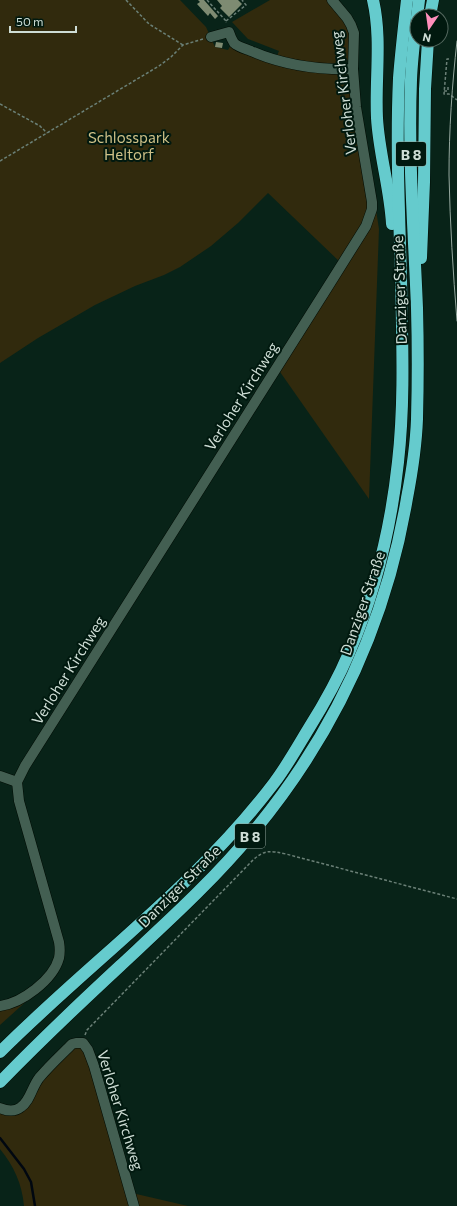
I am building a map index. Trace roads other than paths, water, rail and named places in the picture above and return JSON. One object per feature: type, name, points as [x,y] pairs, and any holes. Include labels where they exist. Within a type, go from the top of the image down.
[{"type":"highway","points":[[373,0],[378,31],[377,118],[380,146],[392,212],[394,247],[400,260]]},
{"type":"highway","name":"Danziger Straße","points":[[0,1052],[186,881],[243,821],[275,782],[328,697],[363,617],[378,569],[388,524],[398,461],[402,392],[398,142],[399,80],[407,0]]},
{"type":"highway","name":"Danziger Straße","points":[[0,1082],[56,1026],[185,905],[254,831],[284,792],[316,746],[341,702],[374,628],[403,525],[414,464],[417,423],[417,308],[410,134],[411,81],[419,0]]},
{"type":"highway","points":[[417,308],[422,299],[425,89],[428,48]]},
{"type":"street","name":"Verloher Kirchweg","points":[[16,782],[366,226],[372,209],[372,202],[356,107],[353,69],[354,33],[342,11],[332,0]]},
{"type":"street","points":[[211,37],[228,32],[234,43],[257,54],[276,60],[323,69],[353,69]]},
{"type":"street","points":[[0,776],[16,782],[59,942],[59,954],[55,968],[34,990],[18,1001],[0,1006]]},
{"type":"street","name":"Verloher Kirchweg","points":[[0,1108],[12,1111],[20,1108],[27,1101],[33,1087],[40,1078],[72,1044],[76,1042],[83,1043],[88,1050],[94,1066],[134,1206]]},
{"type":"waterway","points":[[0,1138],[24,1169],[31,1182],[35,1206]]},
{"type":"tram line","points":[[457,41],[451,108],[449,175],[457,321]]},
{"type":"park label","name":"Schlosspark Heltorf","points":[[129,146]]}]
